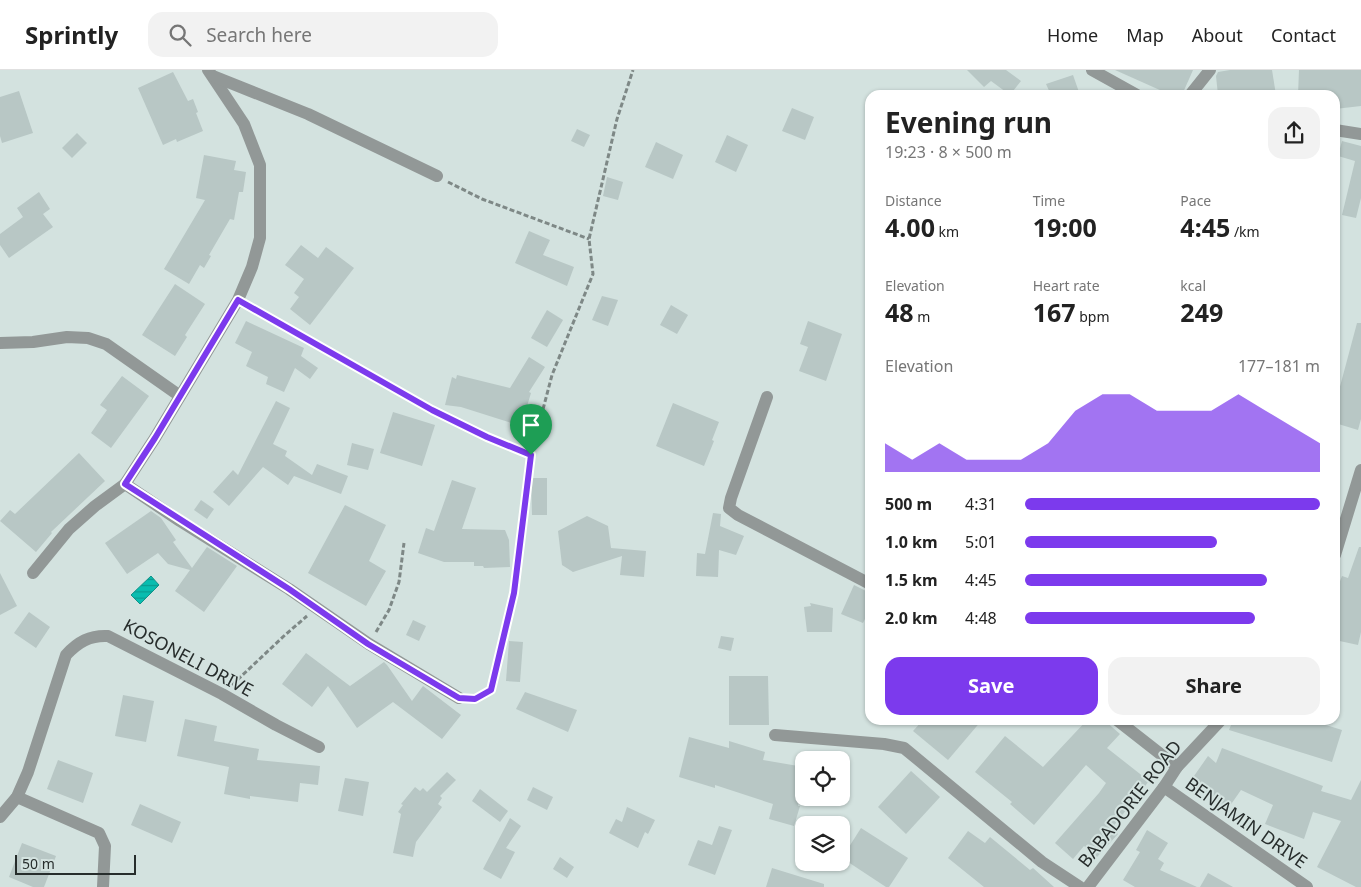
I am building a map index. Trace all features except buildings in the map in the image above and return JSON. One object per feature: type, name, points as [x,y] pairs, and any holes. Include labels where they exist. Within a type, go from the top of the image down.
[{"type":"street","points":[[1092,70],[1128,90]]},
{"type":"street","points":[[1194,90],[1210,70]]},
{"type":"street","points":[[210,73],[308,114],[436,176]]},
{"type":"street","points":[[33,573],[69,529],[95,506],[125,484],[140,463],[238,300],[252,266],[260,238],[260,164],[244,124],[210,73]]},
{"type":"street","points":[[1340,131],[1361,134]]},
{"type":"street","points":[[0,343],[23,343],[67,337],[88,338],[106,344],[123,354],[180,396]]},
{"type":"street","points":[[767,397],[729,508],[738,515],[865,581]]},
{"type":"street","points":[[1340,539],[1361,470]]},
{"type":"street","points":[[125,484],[317,608],[368,644],[459,698]]},
{"type":"street","name":"KOSONELI DRIVE","points":[[0,817],[17,797],[28,772],[66,655],[86,638],[98,635],[108,636],[319,746]]},
{"type":"street","points":[[1123,725],[1177,767]]},
{"type":"street","name":"BABADORIE ROAD","points":[[1088,887],[1177,767],[1216,725]]},
{"type":"street","points":[[775,735],[884,744],[904,748],[1042,862],[1080,887]]},
{"type":"street","name":"BENJAMIN DRIVE","points":[[1164,787],[1307,887]]},
{"type":"street","points":[[17,797],[99,833],[105,846],[103,887]]},
{"type":"path","points":[[459,698],[475,699],[491,690],[514,593],[531,455],[552,375],[593,274],[589,239],[617,119],[633,70]]},
{"type":"path","points":[[436,176],[482,199],[589,239]]},
{"type":"path","points":[[238,300],[432,410],[487,437],[531,455]]},
{"type":"path","points":[[368,644],[389,610],[398,582],[404,543]]},
{"type":"path","points":[[222,694],[317,608]]},
{"type":"water","points":[[151,576],[159,585],[140,604],[131,595]]},
{"type":"route","points":[[238,300],[432,410],[487,437],[531,455],[514,593],[491,690],[475,699],[459,698],[368,644],[289,589],[180,521],[125,484],[140,463],[238,300]]}]
